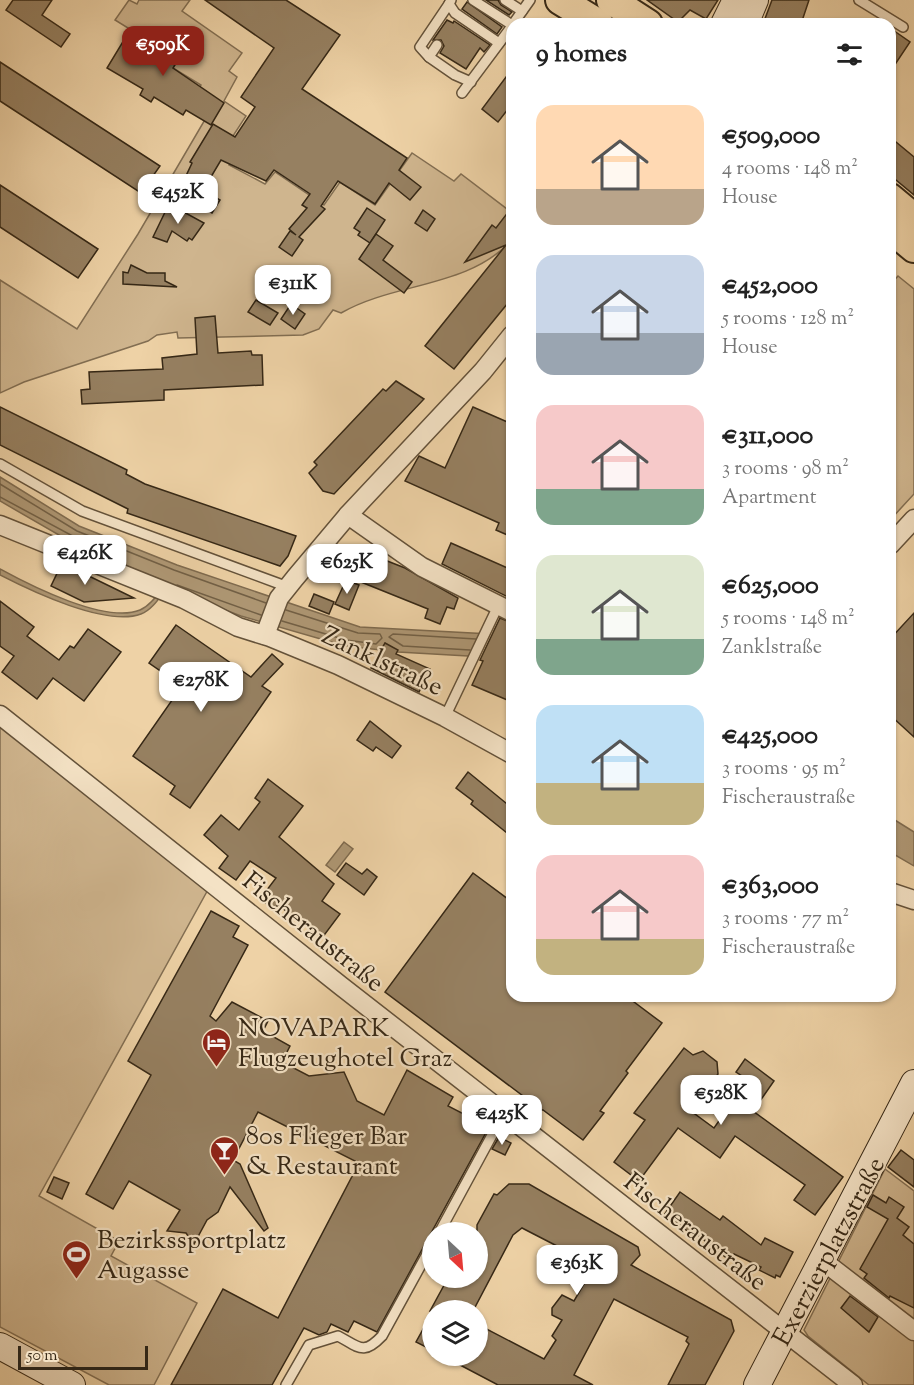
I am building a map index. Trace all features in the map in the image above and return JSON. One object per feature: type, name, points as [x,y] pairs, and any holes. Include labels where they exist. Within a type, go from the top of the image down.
[{"type":"main road","points":[[560,0],[589,18]]},
{"type":"main road","points":[[611,0],[639,18]]},
{"type":"main road","points":[[896,203],[914,218]]},
{"type":"main road","points":[[896,233],[914,248]]},
{"type":"street","points":[[727,18],[736,0]]},
{"type":"street","points":[[748,18],[755,0]]},
{"type":"street","points":[[267,632],[283,592],[348,515],[475,380],[506,342]]},
{"type":"street","name":"Zanklstraße","points":[[348,515],[422,567],[505,609]]},
{"type":"street","points":[[896,538],[914,519]]},
{"type":"street","name":"Zanklstraße","points":[[0,525],[184,599],[237,627],[267,632],[445,717],[506,750]]},
{"type":"street","name":"Fischeraustraße","points":[[0,715],[853,1385]]},
{"type":"street","points":[[896,894],[914,900]]},
{"type":"street","name":"Exerzierplatzstraße","points":[[757,1385],[914,1083]]},
{"type":"street","points":[[823,1261],[914,1331]]},
{"type":"street","points":[[0,1346],[72,1385]]},
{"type":"lane","points":[[473,0],[506,21]]},
{"type":"lane","points":[[506,0],[522,11]]},
{"type":"lane","points":[[517,18],[530,0]]},
{"type":"lane","points":[[859,0],[888,18]]},
{"type":"lane","points":[[450,2],[452,18],[499,43]]},
{"type":"lane","points":[[450,2],[420,47],[429,57],[471,82]]},
{"type":"lane","points":[[896,23],[903,27]]},
{"type":"lane","points":[[462,93],[506,33]]},
{"type":"lane","points":[[429,57],[437,45]]},
{"type":"lane","points":[[0,464],[82,511],[283,592]]},
{"type":"lane","name":"Zanklstraße","points":[[445,717],[486,631],[505,609]]},
{"type":"lane","points":[[445,1222],[504,1113]]},
{"type":"lane","points":[[286,1385],[309,1344],[338,1335],[362,1349],[371,1348],[382,1336],[422,1263]]},
{"type":"shaded area","points":[[129,0],[137,4],[139,0],[190,0],[182,11],[242,53],[229,71],[237,77],[224,101],[246,116],[231,139],[241,144],[229,165],[265,184],[275,172],[324,205],[340,182],[375,205],[412,153],[454,181],[461,174],[506,208],[506,245],[473,268],[452,276],[384,295],[341,313],[333,310],[319,329],[303,335],[178,338],[177,332],[157,335],[148,341],[24,382],[0,393],[0,280],[77,329],[138,234],[213,106],[195,96],[201,85],[173,68],[182,53],[161,40],[157,46],[115,20]]},
{"type":"shaded area","points":[[898,276],[914,289],[914,494],[896,514],[896,278]]},
{"type":"shaded area","points":[[0,721],[210,886],[39,1196],[119,1241],[111,1256],[197,1303],[154,1385],[109,1385],[0,1327]]},
{"type":"shaded area","points":[[885,1169],[914,1191],[914,1385],[869,1385],[808,1336],[804,1330]]},
{"type":"water","points":[[0,477],[79,526],[177,565],[360,627],[490,634],[478,658],[398,652],[385,643],[381,650],[345,646],[241,616],[167,588],[149,610],[141,614],[126,617],[89,612],[30,590],[0,575],[0,569],[30,585],[69,601],[108,612],[125,613],[140,610],[150,603],[163,587],[85,550],[0,501]]},
{"type":"water","points":[[896,821],[914,832],[914,866],[896,856]]},
{"type":"water","points":[[344,842],[353,849],[335,872],[326,865]]},
{"type":"building","points":[[13,0],[52,0],[42,15],[70,34],[61,47],[6,10]]},
{"type":"building","points":[[205,0],[286,0],[340,35],[302,89],[407,158],[399,170],[421,187],[410,200],[389,183],[375,204],[338,181],[321,206],[325,209],[299,237],[303,240],[292,256],[279,247],[290,231],[296,235],[289,229],[307,208],[302,205],[310,194],[274,170],[266,181],[221,160],[205,187],[185,178],[192,163],[190,162],[213,124],[235,137],[255,107],[241,97],[274,48]]},
{"type":"building","points":[[486,0],[498,0],[501,5],[512,12],[509,15]]},
{"type":"building","points":[[647,0],[718,0],[707,18],[690,10],[682,18],[672,18]]},
{"type":"building","points":[[772,0],[809,0],[803,18],[765,18]]},
{"type":"building","points":[[467,2],[502,27],[497,34],[462,9]]},
{"type":"building","points":[[447,20],[453,23],[454,21],[490,45],[484,52],[480,48],[466,69],[440,53],[444,46],[441,40],[433,40]]},
{"type":"building","points":[[130,30],[157,46],[161,40],[182,53],[173,68],[224,103],[211,125],[186,110],[183,115],[154,97],[151,102],[140,95],[143,89],[107,68]]},
{"type":"building","points":[[896,32],[910,42],[896,63]]},
{"type":"building","points":[[0,62],[160,166],[141,193],[0,101]]},
{"type":"building","points":[[506,77],[506,112],[498,122],[482,109]]},
{"type":"building","points":[[896,142],[914,157],[914,195],[896,180]]},
{"type":"building","points":[[0,185],[98,249],[78,278],[0,227]]},
{"type":"building","points":[[208,193],[220,200],[212,213],[200,206]]},
{"type":"building","points":[[169,204],[204,223],[192,240],[189,238],[187,241],[172,231],[167,242],[153,237]]},
{"type":"building","points":[[367,208],[385,220],[370,243],[358,235],[360,232],[354,228]]},
{"type":"building","points":[[423,210],[435,219],[427,231],[415,223]]},
{"type":"building","points":[[506,215],[506,245],[465,262],[492,225],[496,228]]},
{"type":"building","points":[[376,234],[393,246],[383,260],[412,282],[404,293],[359,259]]},
{"type":"building","points":[[506,245],[506,305],[454,369],[425,346]]},
{"type":"building","points":[[131,265],[147,273],[165,273],[165,281],[177,287],[123,284],[123,272],[128,273]]},
{"type":"building","points":[[256,300],[278,313],[270,325],[248,312]]},
{"type":"building","points":[[291,304],[305,314],[295,329],[281,319]]},
{"type":"building","points":[[215,316],[218,353],[251,351],[252,355],[262,355],[263,385],[164,390],[164,400],[82,404],[81,390],[90,389],[89,372],[163,369],[162,358],[197,354],[195,318]]},
{"type":"building","points":[[396,381],[424,399],[334,494],[323,491],[309,473],[317,465],[314,462],[383,389],[386,391]]},
{"type":"building","points":[[0,407],[127,470],[126,474],[145,484],[296,536],[288,556],[280,566],[127,513],[128,509],[0,445]]},
{"type":"building","points":[[473,407],[506,421],[506,534],[496,530],[499,523],[405,481],[419,456],[445,468]]},
{"type":"building","points":[[451,543],[506,567],[506,596],[442,564]]},
{"type":"building","points":[[367,553],[405,568],[458,598],[454,609],[447,607],[440,624],[425,618],[428,609],[356,580]]},
{"type":"building","points":[[62,563],[134,598],[84,602],[51,586]]},
{"type":"building","points":[[346,580],[359,585],[349,610],[335,604]]},
{"type":"building","points":[[314,594],[334,602],[329,614],[309,606]]},
{"type":"building","points":[[0,601],[34,627],[27,636],[59,660],[70,646],[74,648],[88,629],[121,652],[84,701],[53,678],[37,699],[2,672],[14,656],[0,646]]},
{"type":"building","points":[[914,613],[914,737],[896,720],[896,632]]},
{"type":"building","points":[[500,618],[506,620],[506,699],[472,685],[483,661],[480,660]]},
{"type":"building","points":[[176,625],[251,677],[272,654],[283,664],[262,686],[271,692],[190,808],[170,794],[175,786],[133,756],[182,686],[149,663]]},
{"type":"building","points":[[385,643],[398,650],[396,654],[430,669],[419,692],[371,668]]},
{"type":"building","points":[[370,721],[401,746],[392,758],[376,747],[373,751],[357,740]]},
{"type":"building","points":[[468,772],[506,803],[506,832],[471,804],[473,801],[456,788]]},
{"type":"building","points":[[268,779],[303,806],[279,837],[334,884],[322,901],[340,914],[322,938],[278,905],[274,909],[260,899],[276,878],[250,861],[236,880],[219,868],[228,856],[204,835],[221,815],[239,830],[260,802],[255,798]]},
{"type":"building","points":[[346,863],[362,874],[367,869],[377,877],[364,895],[337,875]]},
{"type":"building","points":[[473,873],[506,898],[506,1002],[634,1002],[662,1023],[626,1071],[628,1073],[600,1111],[604,1113],[583,1140],[543,1110],[532,1110],[527,1099],[385,992]]},
{"type":"building","points":[[211,911],[239,926],[233,937],[248,945],[210,1016],[216,1021],[232,1002],[268,1021],[263,1031],[290,1046],[282,1062],[309,1076],[344,1072],[357,1101],[384,1115],[407,1070],[453,1097],[448,1106],[489,1127],[437,1222],[422,1222],[422,1250],[377,1332],[354,1321],[348,1332],[331,1324],[327,1332],[319,1335],[304,1328],[272,1385],[171,1385],[223,1289],[278,1318],[359,1163],[258,1112],[233,1160],[240,1164],[268,1228],[264,1231],[230,1187],[218,1212],[207,1220],[194,1244],[186,1233],[167,1231],[180,1210],[129,1181],[113,1209],[86,1194],[151,1075],[128,1061]]},
{"type":"building","points":[[684,1048],[693,1055],[703,1051],[717,1062],[718,1074],[691,1111],[714,1128],[748,1080],[736,1072],[745,1059],[774,1081],[753,1111],[843,1177],[815,1215],[794,1200],[805,1185],[735,1136],[720,1158],[678,1128],[639,1181],[614,1162],[645,1120],[634,1113]]},
{"type":"building","points":[[499,1137],[511,1143],[505,1155],[492,1149]]},
{"type":"building","points":[[901,1150],[914,1160],[914,1187],[888,1167]]},
{"type":"building","points":[[54,1177],[69,1183],[62,1199],[47,1192]]},
{"type":"building","points":[[509,1184],[529,1184],[638,1247],[640,1255],[631,1265],[731,1320],[734,1331],[705,1385],[668,1385],[689,1344],[686,1341],[688,1337],[614,1299],[574,1375],[593,1385],[498,1385],[462,1366],[488,1366],[488,1330],[544,1359],[556,1340],[552,1336],[562,1320],[552,1315],[552,1308],[562,1295],[574,1301],[588,1277],[590,1263],[522,1228],[513,1235],[488,1282],[488,1222],[479,1222],[494,1194],[497,1195]]},
{"type":"building","points":[[680,1192],[720,1220],[723,1216],[761,1245],[765,1238],[793,1252],[780,1277],[776,1275],[775,1278],[759,1270],[761,1267],[734,1254],[729,1260],[691,1230],[689,1232],[664,1215]]},
{"type":"building","points":[[873,1195],[886,1203],[889,1197],[904,1207],[897,1218],[909,1227],[903,1235],[914,1244],[914,1308],[890,1296],[889,1298],[864,1278],[867,1274],[860,1269],[888,1219],[867,1207]]},
{"type":"building","points":[[443,1288],[485,1288],[479,1300],[436,1300]]},
{"type":"building","points":[[850,1296],[878,1317],[869,1332],[841,1308]]},
{"type":"building","points":[[422,1331],[422,1345],[416,1342]]},
{"type":"place","name":"NOVAPARK Flugzeughotel Graz","points":[[217,1068]]},
{"type":"place","name":"80s Flieger Bar & Restaurant","points":[[225,1176]]},
{"type":"place","name":"Bezirkssportplatz Augasse","points":[[76,1280]]}]
